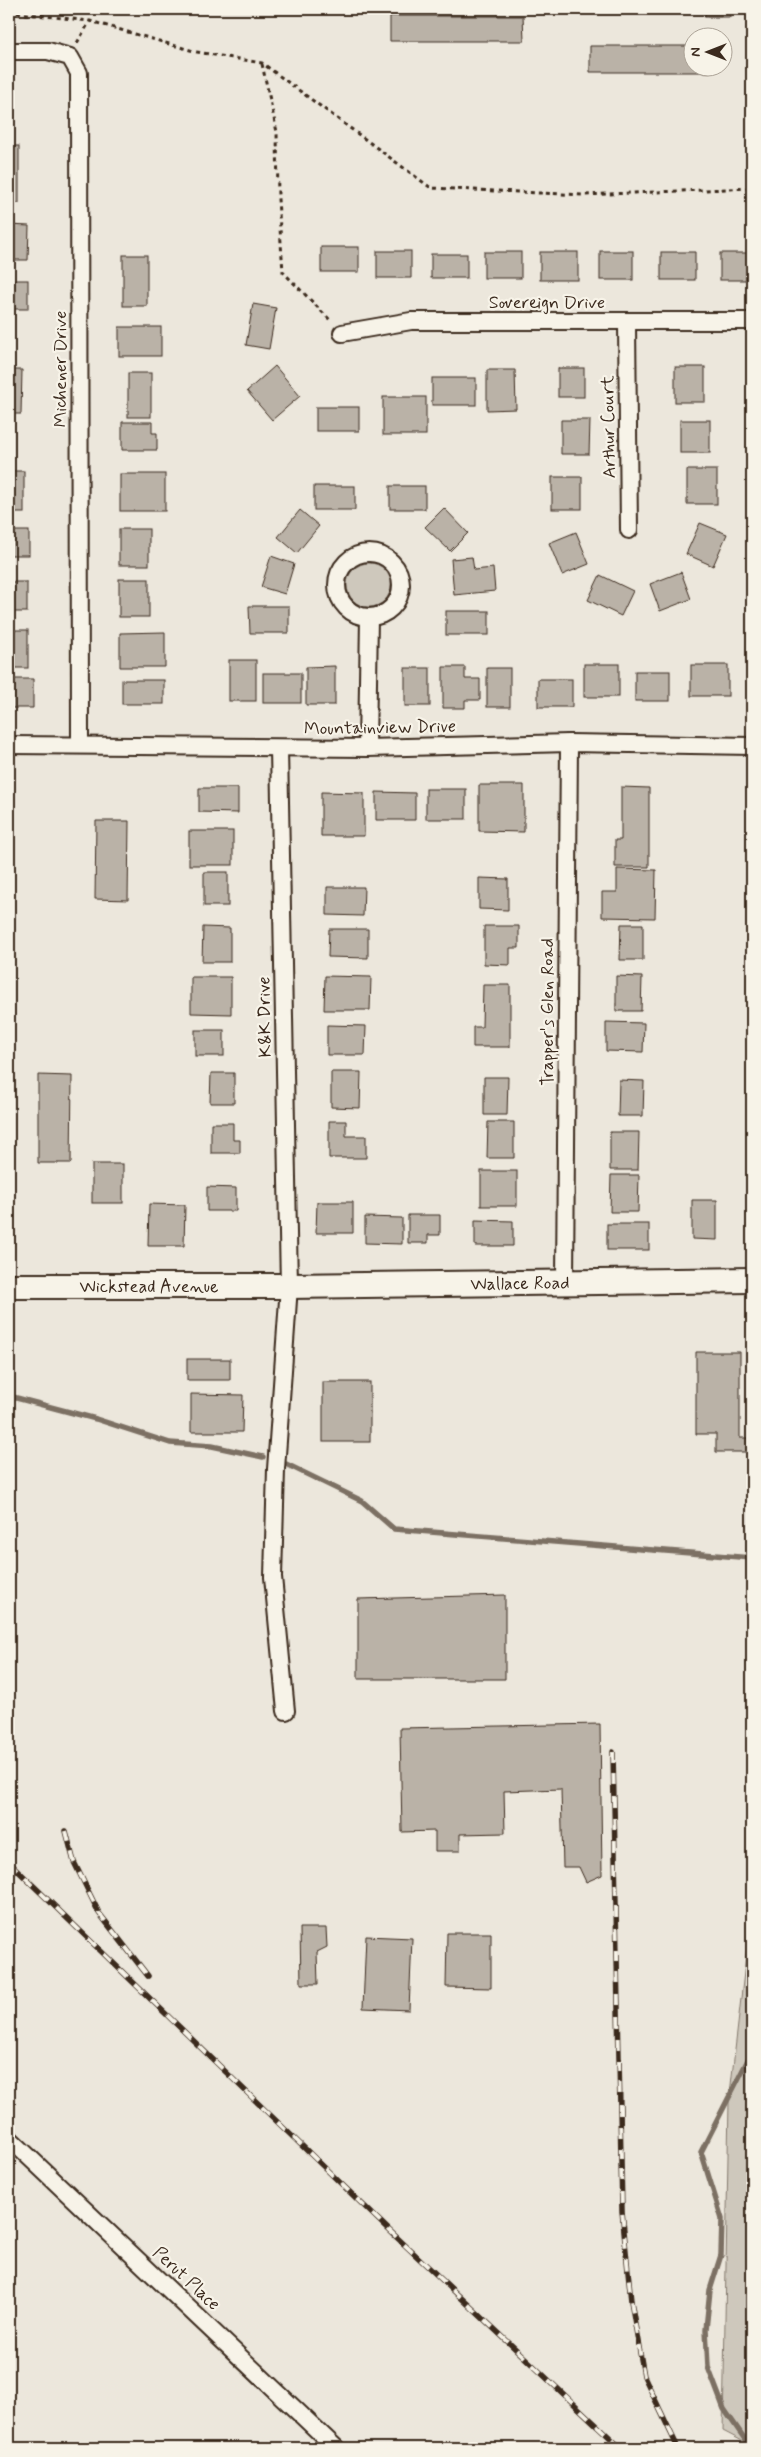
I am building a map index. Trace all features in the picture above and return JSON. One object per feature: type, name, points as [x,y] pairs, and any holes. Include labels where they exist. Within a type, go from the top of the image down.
[{"type":"street","points":[[9,51],[48,51],[70,57]]},
{"type":"street","name":"Michener Drive","points":[[70,57],[79,73],[80,745]]},
{"type":"street","name":"Sovereign Drive","points":[[342,333],[411,321],[627,323],[752,321]]},
{"type":"street","name":"Arthur Court","points":[[627,323],[629,530]]},
{"type":"street","points":[[367,748],[369,617]]},
{"type":"street","name":"Mountainview Drive","points":[[9,745],[279,748],[569,744],[752,746]]},
{"type":"street","name":"Trapper's Glen Road","points":[[566,1282],[569,744]]},
{"type":"street","name":"K&K Drive","points":[[279,748],[289,1286],[276,1469],[273,1577],[286,1711]]},
{"type":"street","name":"Wallace Road","points":[[289,1286],[752,1280]]},
{"type":"street","name":"Wickstead Avenue","points":[[9,1286],[289,1286]]},
{"type":"street","name":"Perut Place","points":[[9,2138],[336,2448]]},
{"type":"path","points":[[9,12],[90,21],[197,52],[262,63],[432,188],[584,194],[752,188]]},
{"type":"path","points":[[70,57],[90,21]]},
{"type":"path","points":[[262,63],[277,132],[278,199],[283,272],[342,333]]},
{"type":"shaded area","points":[[369,563],[381,567],[387,573],[391,585],[387,597],[381,603],[369,607],[357,603],[351,597],[347,585],[351,573],[357,567]]},
{"type":"shaded area","points":[[752,1903],[752,2446],[723,2431],[729,2102]]},
{"type":"building","points":[[705,9],[730,9],[730,17],[705,17]]},
{"type":"building","points":[[390,16],[523,16],[524,41],[390,41]]},
{"type":"building","points":[[590,46],[684,46],[684,72],[590,72]]},
{"type":"building","points":[[9,146],[19,146],[19,203],[9,203]]},
{"type":"building","points":[[9,225],[29,226],[28,260],[9,260]]},
{"type":"building","points":[[321,247],[359,247],[359,272],[321,272]]},
{"type":"building","points":[[377,251],[411,251],[411,278],[377,278]]},
{"type":"building","points":[[600,251],[633,251],[633,280],[600,280]]},
{"type":"building","points":[[484,252],[521,252],[521,278],[484,278]]},
{"type":"building","points":[[540,252],[578,252],[578,280],[540,280]]},
{"type":"building","points":[[661,252],[695,252],[695,280],[661,280]]},
{"type":"building","points":[[720,253],[752,253],[752,280],[720,280]]},
{"type":"building","points":[[431,254],[467,254],[467,278],[431,278]]},
{"type":"building","points":[[123,255],[147,255],[147,306],[123,306]]},
{"type":"building","points":[[9,280],[28,280],[28,309],[9,309]]},
{"type":"building","points":[[253,304],[276,308],[269,349],[246,345]]},
{"type":"building","points":[[119,327],[161,327],[161,356],[119,356]]},
{"type":"building","points":[[275,366],[300,396],[272,420],[247,391]]},
{"type":"building","points":[[675,367],[705,367],[705,402],[675,402]]},
{"type":"building","points":[[558,368],[584,368],[584,397],[558,397]]},
{"type":"building","points":[[9,370],[22,370],[21,414],[9,414]]},
{"type":"building","points":[[487,370],[515,370],[516,409],[487,410]]},
{"type":"building","points":[[128,373],[151,373],[151,417],[128,417]]},
{"type":"building","points":[[432,378],[476,378],[476,405],[432,405]]},
{"type":"building","points":[[383,397],[426,397],[426,435],[383,435]]},
{"type":"building","points":[[316,407],[359,407],[359,431],[316,431]]},
{"type":"building","points":[[561,420],[590,420],[589,454],[561,454]]},
{"type":"building","points":[[680,420],[710,420],[710,453],[680,453]]},
{"type":"building","points":[[122,422],[152,422],[152,433],[157,433],[157,450],[122,450]]},
{"type":"building","points":[[687,470],[717,470],[717,504],[687,504]]},
{"type":"building","points":[[9,471],[24,471],[24,513],[9,513]]},
{"type":"building","points":[[120,474],[165,474],[165,511],[120,511]]},
{"type":"building","points":[[552,477],[582,477],[582,509],[552,509]]},
{"type":"building","points":[[314,486],[355,486],[355,510],[314,510]]},
{"type":"building","points":[[390,486],[425,486],[425,509],[390,509]]},
{"type":"building","points":[[444,508],[468,533],[450,551],[425,527]]},
{"type":"building","points":[[300,510],[319,526],[297,553],[278,537]]},
{"type":"building","points":[[700,523],[727,534],[713,566],[686,554]]},
{"type":"building","points":[[119,529],[149,529],[149,565],[119,565]]},
{"type":"building","points":[[9,531],[29,531],[29,555],[9,555]]},
{"type":"building","points":[[576,532],[589,564],[562,575],[549,543]]},
{"type":"building","points":[[271,556],[294,564],[285,594],[261,587]]},
{"type":"building","points":[[472,557],[474,570],[493,568],[495,591],[454,595],[451,559]]},
{"type":"building","points":[[681,572],[691,599],[660,611],[650,584]]},
{"type":"building","points":[[600,575],[633,591],[621,616],[588,600]]},
{"type":"building","points":[[119,579],[149,579],[149,617],[119,617]]},
{"type":"building","points":[[9,582],[27,582],[27,612],[9,612]]},
{"type":"building","points":[[249,606],[289,606],[289,633],[250,633]]},
{"type":"building","points":[[446,611],[489,611],[489,635],[446,635]]},
{"type":"building","points":[[9,630],[28,630],[28,668],[9,668]]},
{"type":"building","points":[[165,632],[165,667],[120,667],[120,633]]},
{"type":"building","points":[[229,660],[256,660],[256,701],[229,701]]},
{"type":"building","points":[[584,664],[619,664],[619,697],[584,697]]},
{"type":"building","points":[[691,665],[728,665],[728,696],[691,696]]},
{"type":"building","points":[[335,666],[335,705],[306,705],[306,667]]},
{"type":"building","points":[[443,667],[465,667],[465,679],[480,679],[480,700],[465,700],[465,708],[443,708]]},
{"type":"building","points":[[405,668],[430,668],[430,706],[405,706]]},
{"type":"building","points":[[487,668],[510,668],[510,707],[487,707]]},
{"type":"building","points":[[635,671],[670,671],[670,701],[635,701]]},
{"type":"building","points":[[263,673],[301,673],[301,703],[263,703]]},
{"type":"building","points":[[12,679],[33,679],[33,708],[9,708],[9,687],[12,687]]},
{"type":"building","points":[[538,679],[572,679],[572,707],[538,707]]},
{"type":"building","points":[[122,680],[164,680],[164,704],[122,704]]},
{"type":"building","points":[[479,785],[524,785],[524,832],[479,831]]},
{"type":"building","points":[[621,787],[649,788],[649,867],[615,867],[615,840],[621,840]]},
{"type":"building","points":[[199,788],[238,788],[238,813],[199,812]]},
{"type":"building","points":[[426,789],[466,789],[466,819],[426,819]]},
{"type":"building","points":[[321,792],[364,793],[364,836],[321,836]]},
{"type":"building","points":[[376,792],[415,793],[415,820],[376,820]]},
{"type":"building","points":[[96,821],[129,821],[128,900],[95,899]]},
{"type":"building","points":[[189,831],[233,831],[233,865],[189,865]]},
{"type":"building","points":[[617,869],[656,870],[655,918],[602,917],[602,892],[617,892]]},
{"type":"building","points":[[204,872],[228,872],[228,906],[204,906]]},
{"type":"building","points":[[479,878],[508,879],[508,910],[479,909]]},
{"type":"building","points":[[327,887],[364,887],[363,916],[327,915]]},
{"type":"building","points":[[621,924],[643,924],[643,960],[620,960]]},
{"type":"building","points":[[484,926],[519,926],[519,948],[510,948],[510,965],[484,964]]},
{"type":"building","points":[[203,927],[230,928],[230,962],[202,962]]},
{"type":"building","points":[[329,929],[368,929],[368,958],[328,957]]},
{"type":"building","points":[[325,976],[371,977],[370,1010],[324,1010]]},
{"type":"building","points":[[616,976],[642,977],[641,1011],[616,1011]]},
{"type":"building","points":[[191,977],[231,977],[231,1014],[191,1013]]},
{"type":"building","points":[[483,985],[510,985],[510,1047],[473,1047],[473,1027],[482,1027]]},
{"type":"building","points":[[606,1022],[644,1023],[643,1052],[606,1051]]},
{"type":"building","points":[[327,1025],[366,1026],[365,1055],[327,1055]]},
{"type":"building","points":[[195,1030],[224,1030],[224,1056],[195,1056]]},
{"type":"building","points":[[331,1072],[361,1072],[360,1108],[331,1107]]},
{"type":"building","points":[[211,1073],[234,1073],[234,1103],[210,1103]]},
{"type":"building","points":[[38,1075],[72,1076],[71,1163],[38,1163]]},
{"type":"building","points":[[484,1077],[508,1077],[507,1115],[484,1115]]},
{"type":"building","points":[[619,1080],[644,1081],[643,1116],[618,1116]]},
{"type":"building","points":[[329,1121],[346,1121],[346,1136],[366,1136],[366,1158],[329,1158]]},
{"type":"building","points":[[488,1122],[514,1122],[514,1158],[487,1158]]},
{"type":"building","points":[[211,1123],[233,1123],[233,1140],[240,1140],[240,1153],[211,1153]]},
{"type":"building","points":[[610,1132],[639,1132],[638,1170],[610,1170]]},
{"type":"building","points":[[92,1164],[123,1164],[123,1203],[92,1203]]},
{"type":"building","points":[[481,1171],[517,1171],[517,1206],[481,1206]]},
{"type":"building","points":[[611,1175],[639,1175],[638,1212],[610,1212]]},
{"type":"building","points":[[207,1187],[236,1188],[236,1211],[207,1211]]},
{"type":"building","points":[[692,1200],[717,1200],[717,1240],[692,1239]]},
{"type":"building","points":[[317,1202],[353,1202],[353,1233],[316,1233]]},
{"type":"building","points":[[149,1204],[185,1205],[184,1246],[148,1246]]},
{"type":"building","points":[[408,1215],[440,1215],[440,1235],[428,1235],[428,1243],[408,1243]]},
{"type":"building","points":[[365,1217],[402,1218],[402,1244],[365,1243]]},
{"type":"building","points":[[475,1220],[513,1221],[513,1246],[475,1246]]},
{"type":"building","points":[[607,1224],[649,1224],[649,1250],[607,1250]]},
{"type":"building","points":[[696,1352],[740,1352],[740,1438],[752,1438],[752,1452],[716,1452],[716,1434],[696,1434]]},
{"type":"building","points":[[187,1359],[230,1359],[230,1380],[187,1380]]},
{"type":"building","points":[[323,1382],[370,1382],[370,1442],[323,1442]]},
{"type":"building","points":[[191,1394],[243,1395],[242,1432],[191,1432]]},
{"type":"building","points":[[505,1595],[505,1679],[358,1679],[358,1599]]},
{"type":"building","points":[[600,1724],[602,1875],[586,1882],[579,1867],[563,1867],[561,1789],[504,1791],[505,1833],[460,1834],[460,1851],[435,1851],[435,1831],[402,1832],[400,1728]]},
{"type":"building","points":[[300,1928],[326,1928],[327,1947],[317,1952],[318,1984],[301,1984]]},
{"type":"building","points":[[447,1933],[491,1933],[491,1988],[446,1987]]},
{"type":"building","points":[[366,1936],[412,1938],[409,2010],[363,2008]]},
{"type":"waterway","points":[[9,1396],[96,1419],[170,1443],[212,1446],[263,1457]]},
{"type":"waterway","points":[[286,1464],[362,1501],[394,1529],[752,1558]]},
{"type":"waterway","points":[[751,2448],[724,2409],[708,2367],[706,2329],[710,2290],[721,2255],[722,2219],[701,2152],[752,2052]]},
{"type":"railway","points":[[613,1752],[622,2211],[631,2301],[644,2376],[678,2448]]},
{"type":"railway","points":[[66,1831],[74,1862],[99,1913],[148,1976]]},
{"type":"railway","points":[[9,1862],[390,2231],[621,2448]]}]
